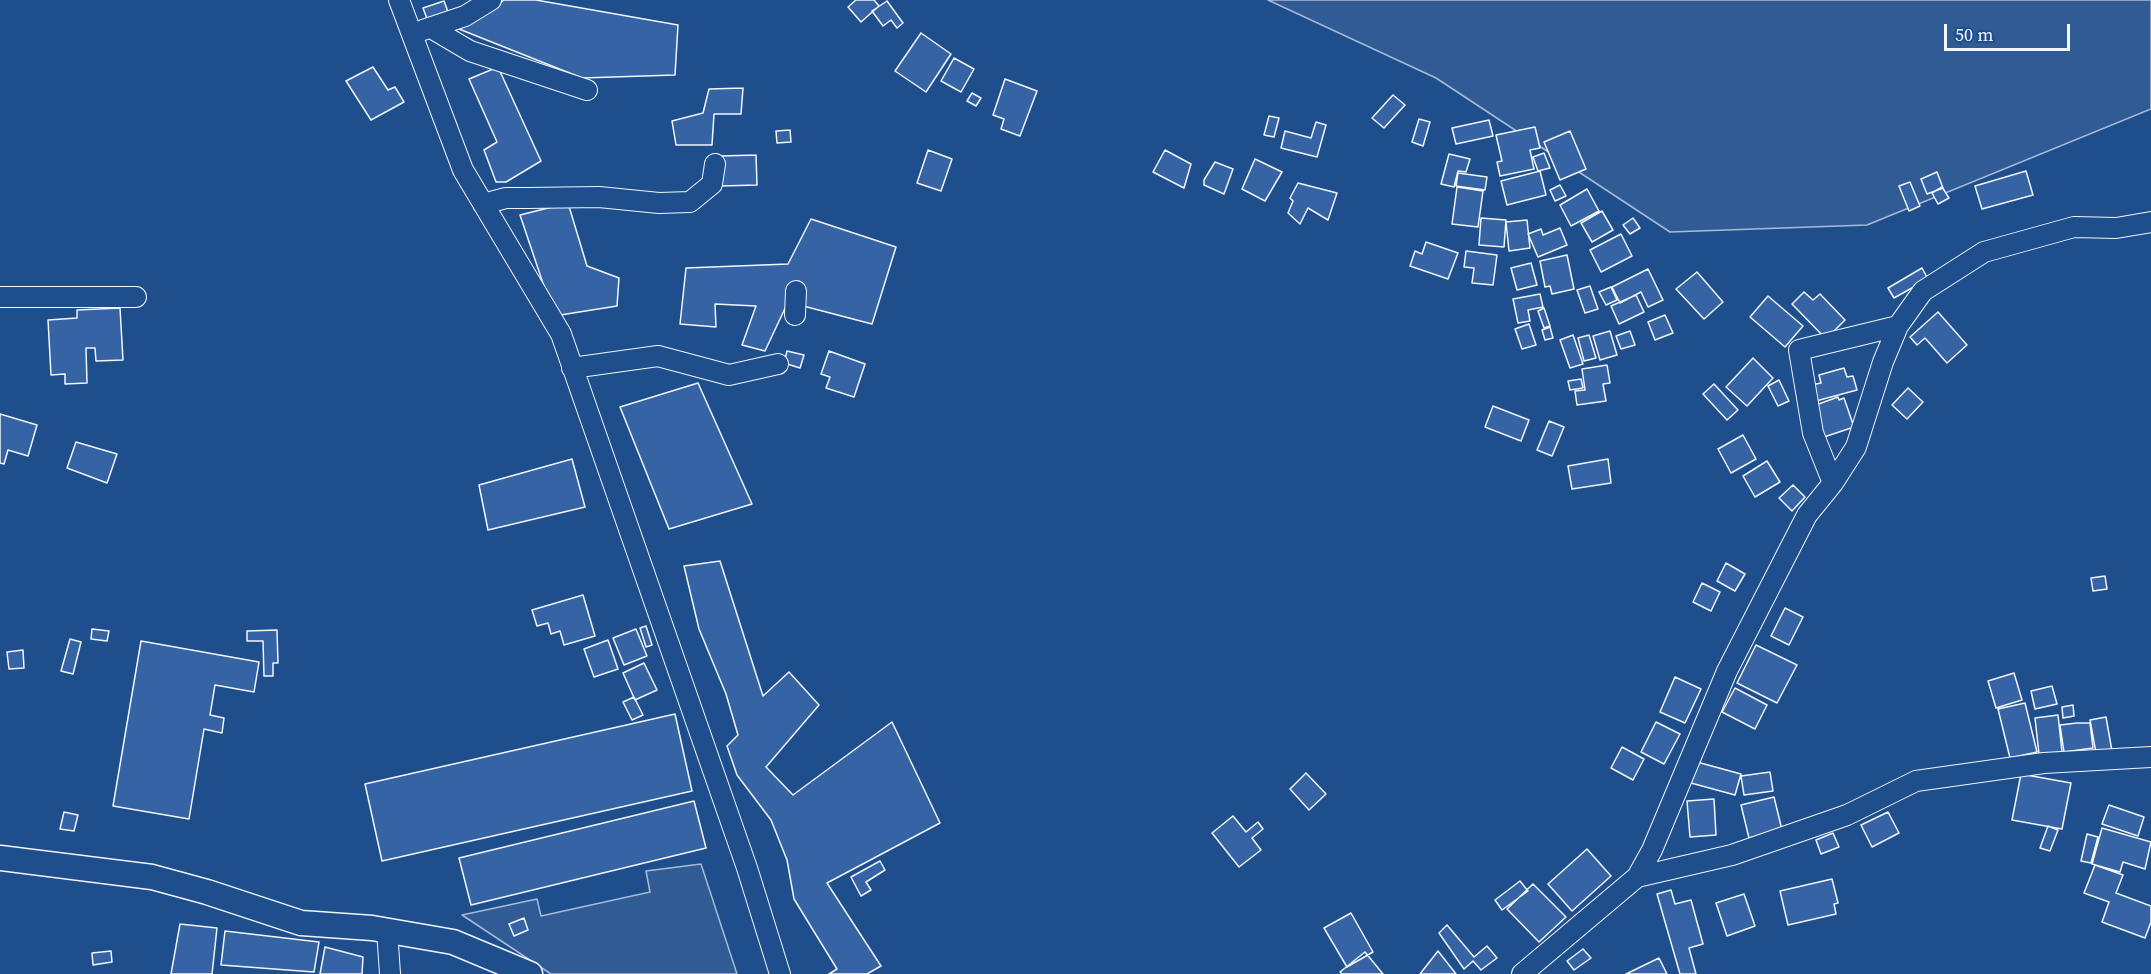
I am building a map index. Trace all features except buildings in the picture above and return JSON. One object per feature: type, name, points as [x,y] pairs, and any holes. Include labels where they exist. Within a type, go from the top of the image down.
[{"type":"main road","points":[[0,858],[152,878],[207,892],[301,923],[387,930],[453,942],[530,974]]},
{"type":"street","points":[[399,0],[463,170],[561,334],[747,868],[780,974]]},
{"type":"street","points":[[412,34],[465,16],[491,0]]},
{"type":"street","points":[[431,28],[470,51],[587,90]]},
{"type":"street","points":[[483,204],[506,198],[599,197],[659,203],[690,202],[712,184],[715,164]]},
{"type":"street","points":[[1522,974],[1637,877],[1652,850],[1727,671],[1807,515],[1833,483],[1856,447],[1883,362],[1898,327],[1923,291],[1984,252],[2074,227],[2116,228],[2151,222]]},
{"type":"street","points":[[795,315],[796,291]]},
{"type":"street","points":[[0,297],[136,297]]},
{"type":"street","points":[[1833,483],[1814,433],[1799,350],[1898,327]]},
{"type":"street","points":[[572,368],[658,356],[729,375],[778,364]]},
{"type":"street","points":[[1637,877],[1673,871],[1847,816],[1916,781],[2044,763],[2151,757]]},
{"type":"street","points":[[387,930],[390,974]]},
{"type":"shaded area","points":[[1268,0],[2151,0],[2151,109],[1867,225],[1670,232],[1436,78]]},
{"type":"shaded area","points":[[701,864],[737,974],[551,974],[462,915],[537,899],[541,916],[650,892],[646,871]]}]
